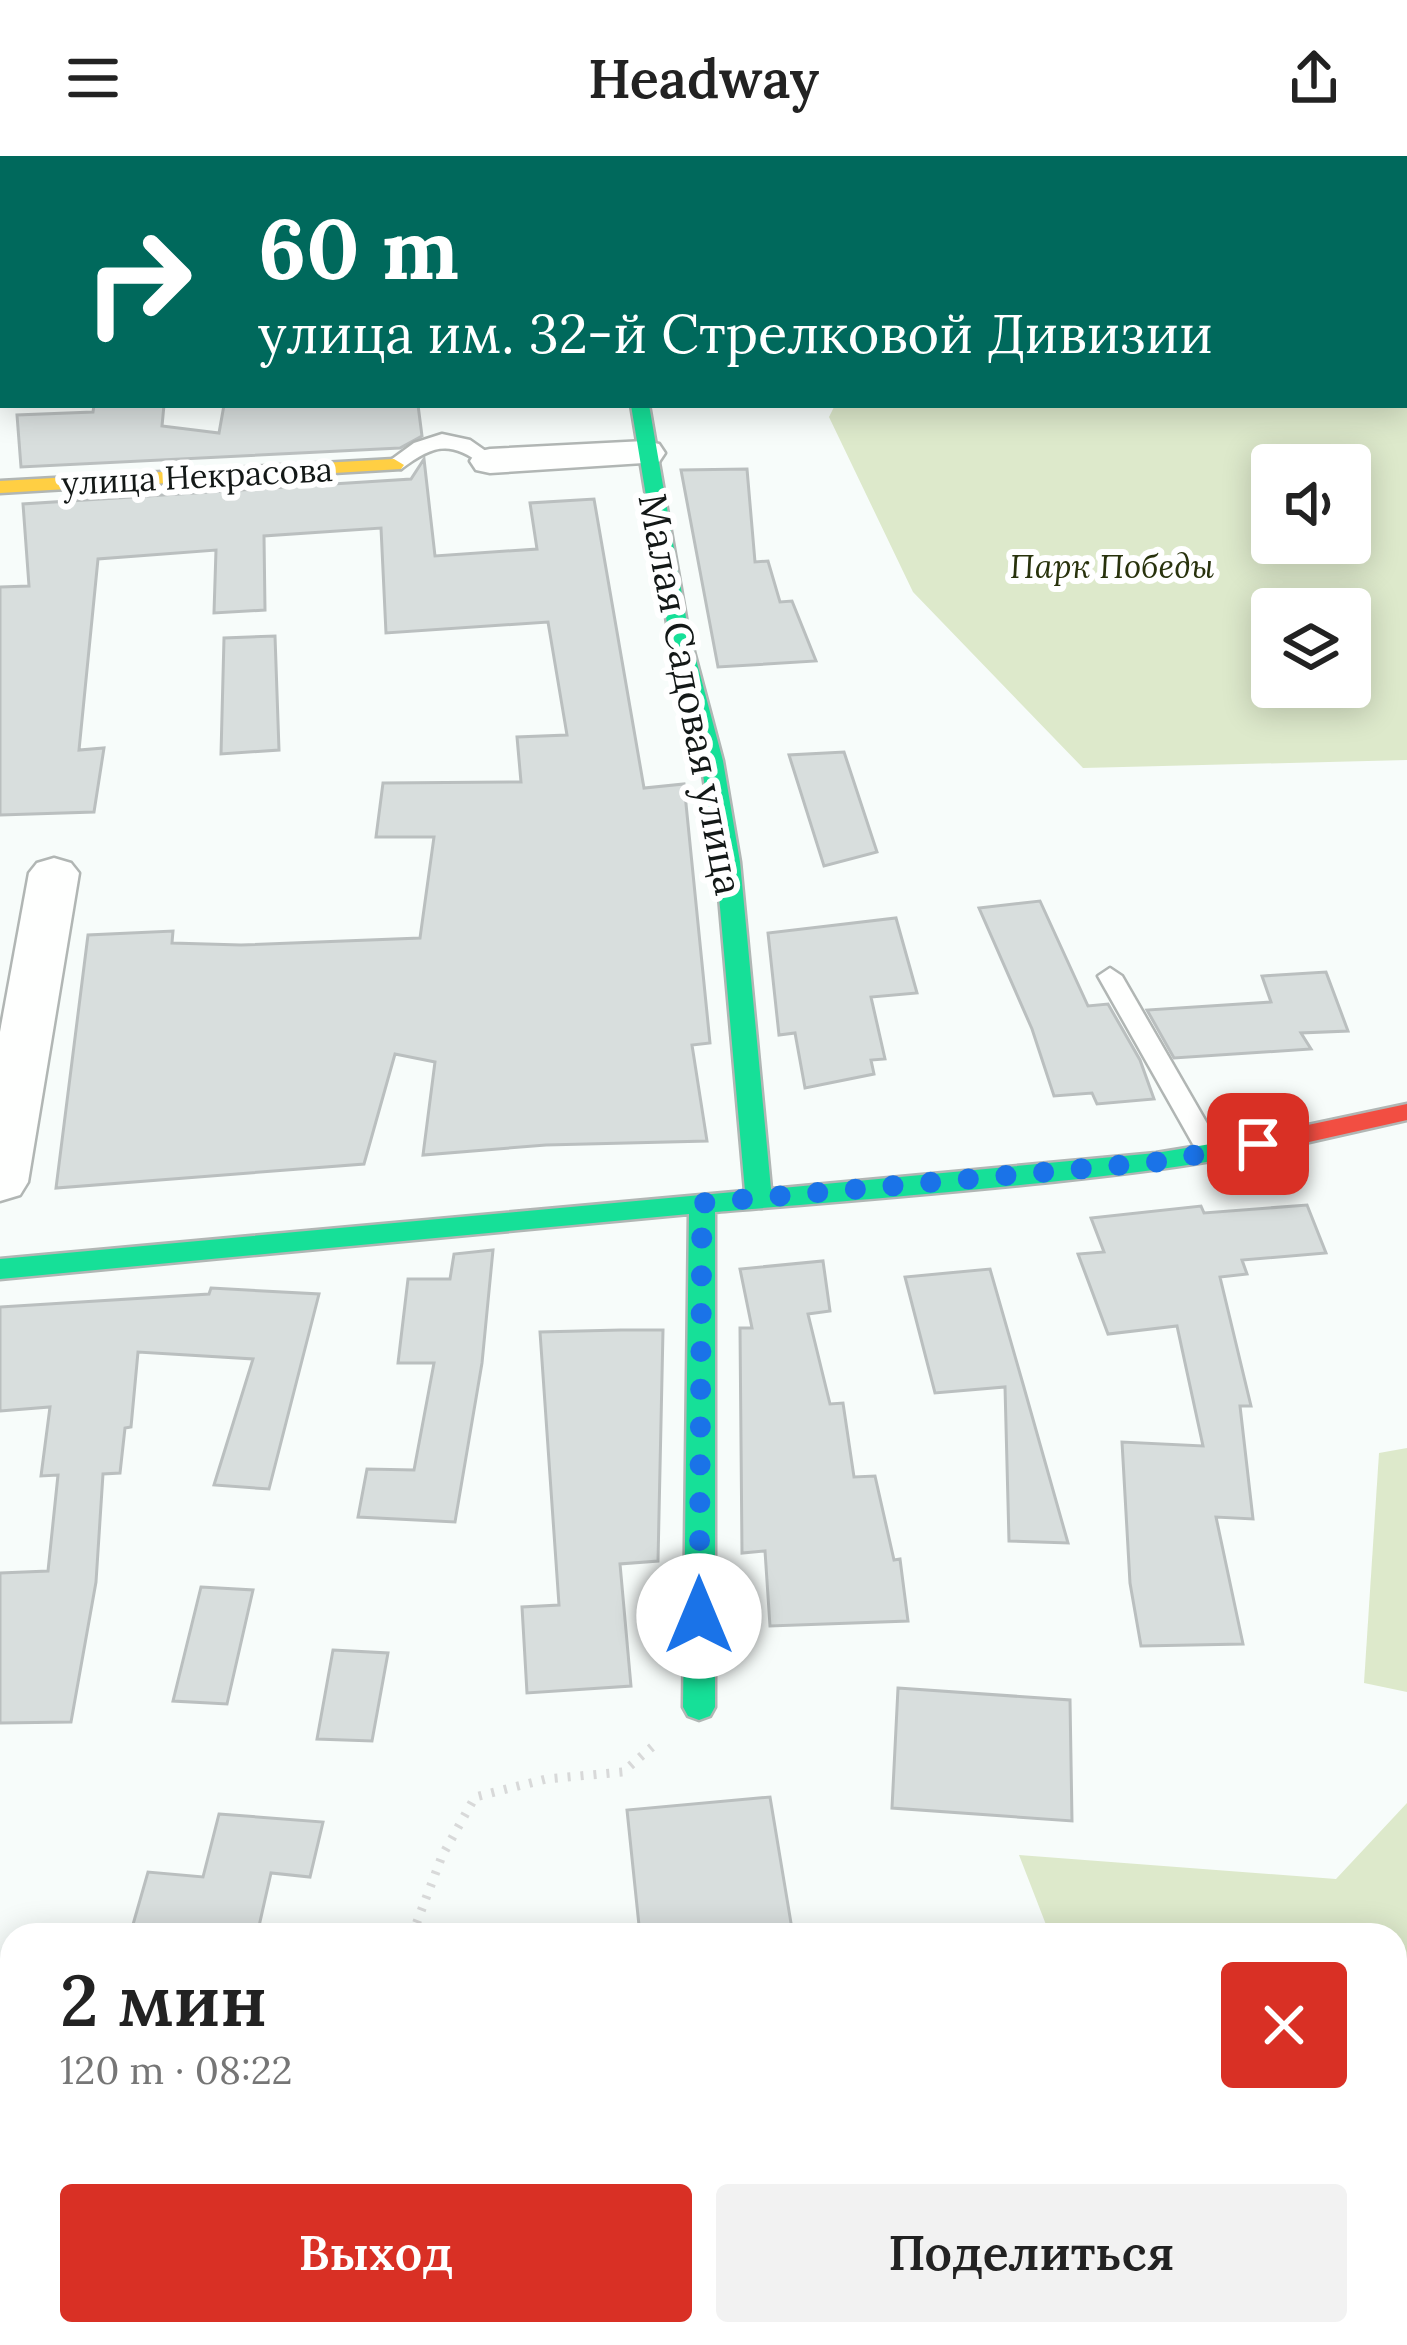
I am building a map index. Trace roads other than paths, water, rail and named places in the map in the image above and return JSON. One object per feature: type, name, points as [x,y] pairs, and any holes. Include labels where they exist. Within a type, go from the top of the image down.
[{"type":"street","name":"Малая Садовая улица","points":[[640,408],[678,629],[712,761],[728,862],[759,1199]]},
{"type":"street","points":[[490,461],[645,453]]},
{"type":"street","name":"улица Некрасова","points":[[0,487],[394,465]]},
{"type":"street","points":[[0,1182],[54,873]]},
{"type":"street","points":[[0,1269],[1156,1162],[1306,1137],[1407,1112]]},
{"type":"street","points":[[699,1707],[702,1203]]},
{"type":"lane","points":[[394,465],[421,445],[442,439],[464,440],[490,461]]},
{"type":"lane","points":[[1110,976],[1211,1153]]},
{"type":"park label","name":"Парк Победы","points":[[1112,566]]}]
